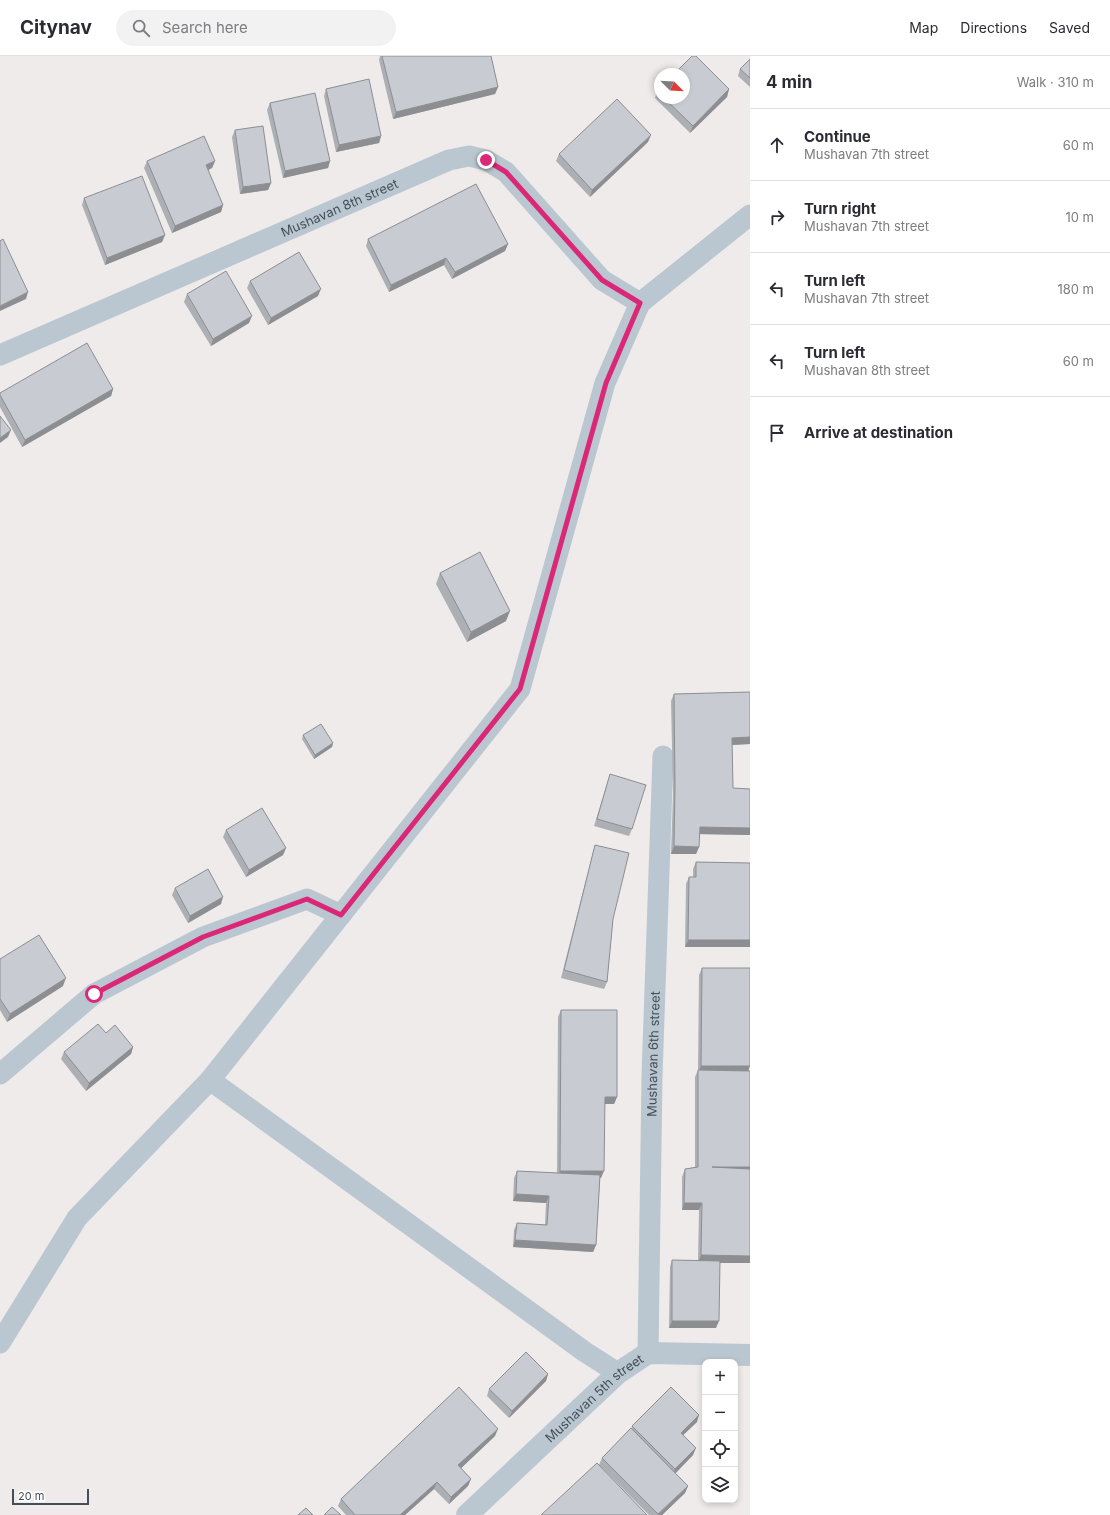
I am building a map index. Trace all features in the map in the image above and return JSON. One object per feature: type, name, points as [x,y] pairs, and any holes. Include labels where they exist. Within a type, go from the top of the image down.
[{"type":"street","name":"Mushavan 8th street","points":[[0,355],[449,160],[469,156],[486,160],[506,172],[602,280],[640,303]]},
{"type":"street","points":[[0,1343],[77,1218],[210,1080],[520,689],[606,383],[640,303],[750,215]]},
{"type":"street","name":"Mushavan 6th street","points":[[648,1353],[652,1076],[663,756]]},
{"type":"street","points":[[0,1074],[94,994],[203,937],[307,899],[341,915]]},
{"type":"street","points":[[210,1080],[585,1352],[618,1373]]},
{"type":"street","name":"Mushavan 5th street","points":[[467,1515],[618,1373],[648,1353],[750,1355]]},
{"type":"building","points":[[382,56],[491,56],[498,87],[396,112]]},
{"type":"building","points":[[692,56],[696,56],[729,89],[693,126],[670,104],[690,104],[690,68],[680,68]]},
{"type":"building","points":[[750,59],[750,78],[740,69]]},
{"type":"building","points":[[369,79],[381,136],[339,145],[326,89]]},
{"type":"building","points":[[315,93],[330,161],[285,171],[270,103]]},
{"type":"building","points":[[617,99],[651,135],[592,190],[559,154]]},
{"type":"building","points":[[263,126],[271,183],[243,187],[235,130]]},
{"type":"building","points":[[204,136],[215,161],[206,165],[223,205],[175,226],[147,161]]},
{"type":"building","points":[[142,176],[165,235],[107,258],[84,198]]},
{"type":"building","points":[[476,184],[508,244],[455,272],[446,258],[391,285],[368,239]]},
{"type":"building","points":[[3,239],[28,292],[0,306],[0,241]]},
{"type":"building","points":[[299,252],[321,289],[271,318],[250,281]]},
{"type":"building","points":[[226,271],[252,316],[213,339],[187,294]]},
{"type":"building","points":[[87,343],[113,389],[25,440],[0,393]]},
{"type":"building","points":[[0,416],[11,430],[0,438]]},
{"type":"building","points":[[480,552],[510,611],[471,632],[440,573]]},
{"type":"building","points":[[750,692],[750,737],[732,738],[733,788],[750,789],[750,828],[700,827],[699,847],[674,846],[674,694]]},
{"type":"building","points":[[321,724],[333,743],[315,755],[303,735]]},
{"type":"building","points":[[610,774],[646,785],[632,829],[597,819]]},
{"type":"building","points":[[262,808],[286,848],[249,870],[226,830]]},
{"type":"building","points":[[595,845],[629,853],[613,919],[607,982],[564,970]]},
{"type":"building","points":[[696,862],[750,863],[750,940],[688,940],[689,877],[696,877]]},
{"type":"building","points":[[208,869],[223,897],[190,916],[175,888]]},
{"type":"building","points":[[39,935],[66,978],[10,1014],[0,999],[0,959]]},
{"type":"building","points":[[702,968],[750,968],[750,1066],[701,1066]]},
{"type":"building","points":[[561,1010],[617,1010],[617,1097],[605,1097],[604,1171],[560,1171]]},
{"type":"building","points":[[98,1024],[106,1033],[115,1025],[133,1047],[89,1083],[64,1052]]},
{"type":"building","points":[[698,1070],[750,1071],[750,1167],[712,1167],[750,1169],[750,1256],[701,1255],[702,1203],[684,1203],[685,1169],[698,1167]]},
{"type":"building","points":[[517,1171],[600,1175],[596,1245],[515,1240],[517,1223],[547,1225],[549,1196],[516,1194]]},
{"type":"building","points":[[672,1260],[720,1261],[719,1321],[672,1321]]},
{"type":"building","points":[[526,1352],[548,1374],[512,1411],[489,1389]]},
{"type":"building","points":[[459,1387],[498,1429],[458,1465],[471,1479],[451,1497],[437,1482],[400,1515],[355,1515],[341,1499]]},
{"type":"building","points":[[671,1387],[699,1415],[681,1433],[696,1448],[675,1469],[632,1426]]},
{"type":"building","points":[[631,1428],[688,1486],[658,1514],[602,1458]]},
{"type":"building","points":[[597,1463],[647,1515],[541,1515]]},
{"type":"building","points":[[332,1507],[341,1515],[324,1515]]},
{"type":"building","points":[[306,1508],[313,1515],[298,1515]]},
{"type":"route","points":[[94,994],[203,937],[307,899],[341,915],[520,689],[606,383],[640,303],[602,280],[506,172],[486,160]]}]
